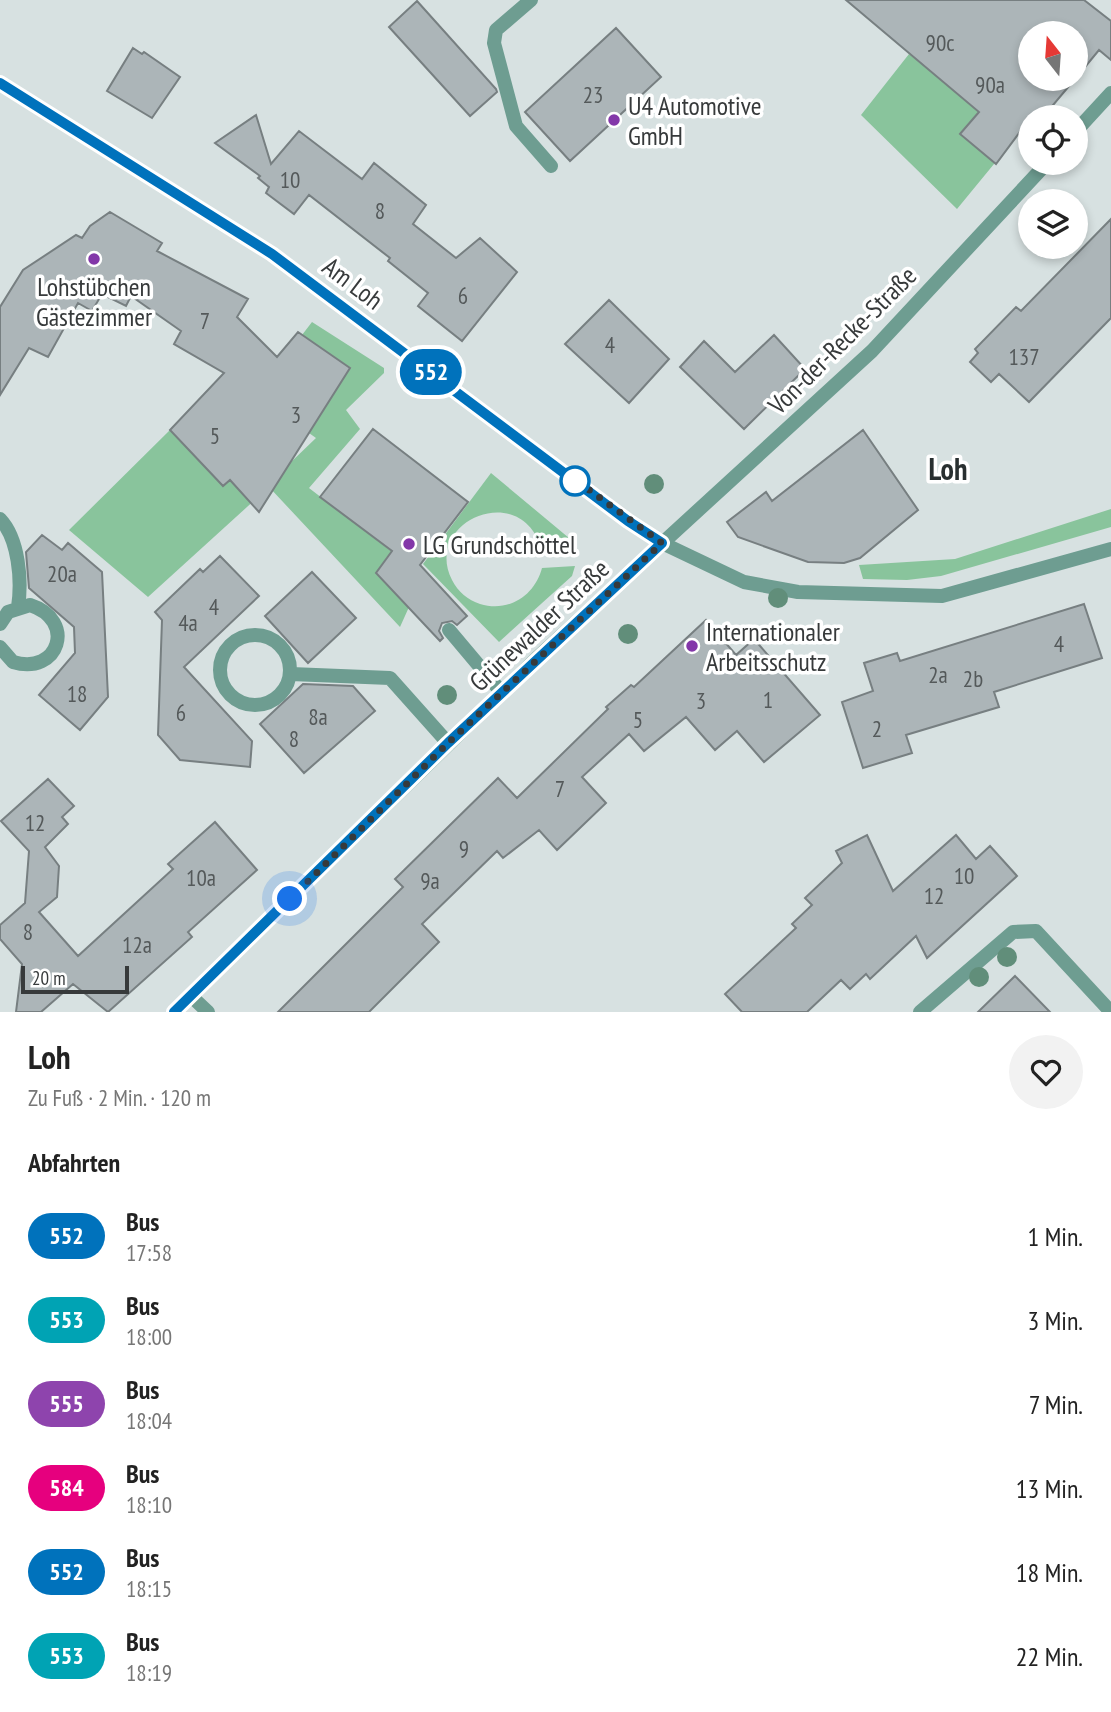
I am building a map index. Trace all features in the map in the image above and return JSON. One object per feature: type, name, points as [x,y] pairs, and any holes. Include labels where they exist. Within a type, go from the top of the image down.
[{"type":"street","points":[[531,0],[496,30],[494,43],[516,126],[551,166]]},
{"type":"street","name":"Am Loh","points":[[0,83],[272,254],[628,521],[662,543],[744,582],[798,592],[942,596],[1111,549]]},
{"type":"street","points":[[1088,118],[1111,93]]},
{"type":"street","name":"Von-der-Recke-Straße","points":[[662,543],[872,351],[1036,175]]},
{"type":"street","points":[[0,519],[7,527],[17,558],[18,607]]},
{"type":"street","name":"Grünewalder Straße","points":[[174,1012],[448,743],[662,543]]},
{"type":"street","points":[[0,624],[8,612],[18,607],[30,606],[51,616],[57,626],[55,649],[47,659],[24,666],[13,663],[0,647]]},
{"type":"street","points":[[449,630],[502,693]]},
{"type":"street","points":[[261,635],[274,640],[283,649],[291,674],[285,689],[274,700],[260,705],[244,704],[230,695],[222,682],[220,666],[223,656],[237,639],[261,635]]},
{"type":"street","points":[[291,674],[390,678],[448,743]]},
{"type":"street","points":[[920,1012],[1013,932],[1036,931],[1111,1012]]},
{"type":"street","points":[[191,996],[208,1012]]},
{"type":"green space","points":[[909,54],[935,74],[1003,95],[1018,108],[1018,135],[957,209],[861,115]]},
{"type":"green space","points":[[312,322],[384,368],[384,373],[346,410],[360,429],[309,488],[404,561],[399,566],[387,557],[376,573],[409,607],[400,627],[269,487],[148,597],[69,530],[170,430],[223,486],[266,446],[290,463],[316,438],[309,433],[350,368],[302,335]]},
{"type":"green space","points":[[491,473],[569,538],[575,549],[542,551],[531,529],[516,516],[497,513],[479,516],[462,526],[451,540],[446,559],[457,588],[467,598],[480,604],[511,604],[527,594],[539,578],[542,568],[575,566],[572,576],[499,642],[423,564]]},
{"type":"green space","points":[[1111,509],[1111,527],[941,576],[907,580],[863,579],[859,565],[955,559]]},
{"type":"building","points":[[846,0],[1084,0],[1111,21],[1111,60],[1099,50],[1088,63],[1088,21],[1018,21],[1018,91],[1065,91],[1053,105],[1018,105],[1018,134],[996,164],[960,134],[979,112]]},
{"type":"building","points":[[417,1],[496,89],[497,92],[470,116],[389,27]]},
{"type":"building","points":[[616,28],[661,77],[570,161],[525,112]]},
{"type":"building","points":[[133,48],[142,54],[144,52],[180,77],[152,118],[107,91]]},
{"type":"building","points":[[256,115],[271,164],[299,131],[362,179],[374,163],[426,205],[413,224],[456,258],[480,238],[517,272],[462,341],[418,306],[428,293],[388,261],[390,258],[309,195],[294,214],[266,193],[269,187],[258,178],[260,176],[215,143]]},
{"type":"building","points":[[110,212],[162,243],[157,251],[248,299],[237,317],[277,357],[298,332],[350,368],[259,512],[230,480],[223,486],[170,430],[224,373],[174,344],[181,331],[131,296],[126,306],[102,294],[92,311],[78,303],[48,357],[29,348],[0,395],[0,307],[23,270],[76,235],[82,238],[90,226]]},
{"type":"building","points":[[1111,219],[1111,318],[1029,402],[999,374],[991,382],[970,362],[978,353],[975,349],[1016,307],[1021,311],[1072,259],[1088,259],[1088,243]]},
{"type":"building","points":[[609,300],[669,359],[629,403],[565,344]]},
{"type":"building","points":[[774,335],[805,369],[744,429],[680,367],[704,341],[735,372]]},
{"type":"building","name":"LG Grundschöttel","points":[[373,429],[468,502],[420,565],[467,616],[457,625],[452,621],[442,623],[439,631],[443,638],[440,641],[376,573],[392,551],[320,497]]},
{"type":"building","points":[[863,430],[918,510],[860,558],[844,563],[808,562],[738,537],[727,522],[766,492],[772,501]]},
{"type":"building","points":[[42,535],[62,550],[68,543],[102,572],[108,697],[80,730],[39,695],[75,653],[74,627],[29,588],[26,552]]},
{"type":"building","points":[[220,556],[259,596],[184,667],[252,741],[250,767],[180,760],[158,735],[162,620],[155,612],[200,569],[203,572]]},
{"type":"building","points":[[312,572],[356,618],[308,663],[265,616]]},
{"type":"building","points":[[1084,604],[1102,658],[994,692],[999,707],[906,735],[912,753],[863,768],[842,702],[873,691],[864,663],[897,653],[900,661]]},
{"type":"building","points":[[706,620],[736,655],[754,639],[820,715],[764,762],[737,731],[715,750],[686,717],[644,751],[629,734],[582,777],[606,803],[557,850],[539,830],[503,858],[497,851],[422,924],[439,942],[369,1012],[278,1012],[403,887],[395,879],[498,778],[517,798],[608,709],[606,707],[631,685],[634,687]]},
{"type":"building","points":[[303,684],[353,686],[375,711],[304,773],[260,724]]},
{"type":"building","points":[[48,779],[74,806],[62,817],[68,824],[45,847],[59,866],[57,897],[39,912],[78,956],[173,869],[168,864],[215,822],[257,870],[188,932],[192,937],[108,1012],[73,984],[41,1012],[16,1012],[22,964],[0,939],[0,925],[25,903],[29,851],[1,821]]},
{"type":"building","points":[[867,835],[893,891],[956,835],[976,859],[990,846],[1017,876],[927,958],[916,936],[870,979],[866,974],[850,989],[841,980],[807,1012],[742,1012],[725,994],[796,928],[792,924],[812,905],[805,898],[842,863],[836,851]]},
{"type":"building","points":[[1015,976],[1050,1012],[978,1012]]},
{"type":"bus line","name":"552","points":[[0,83],[272,254],[556,464],[628,521],[662,543],[448,743],[174,1012]]},
{"type":"place","name":"U4 Automotive GmbH","points":[[614,120]]},
{"type":"place","name":"Lohstübchen Gästezimmer","points":[[94,259]]},
{"type":"place","name":"LG Grundschöttel","points":[[409,544]]},
{"type":"place","name":"Internationaler Arbeitsschutz","points":[[692,646]]},
{"type":"district","name":"Loh","points":[[948,468]]},
{"type":"route","points":[[290,899],[448,743],[662,543],[628,521],[570,476],[575,481]]}]
